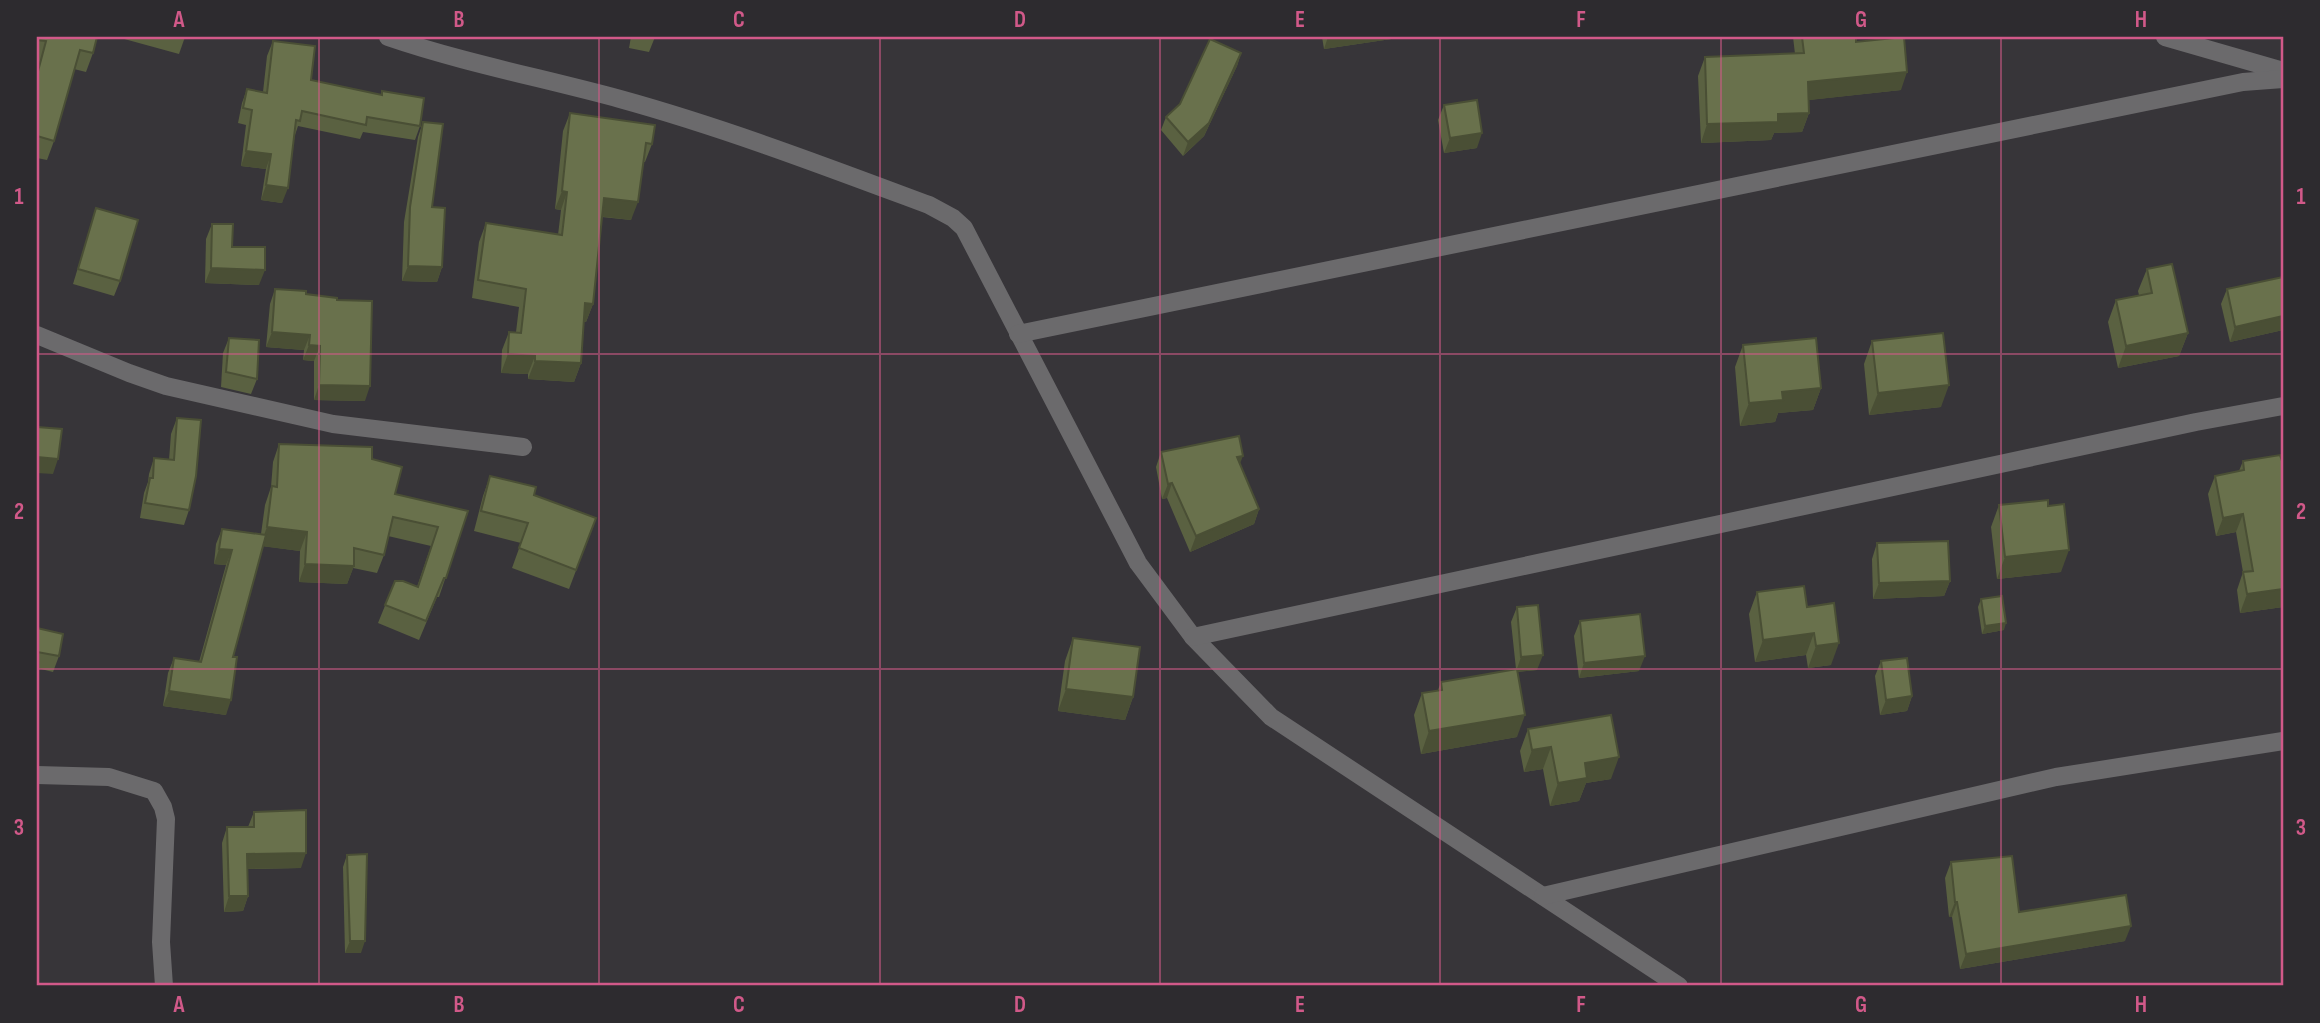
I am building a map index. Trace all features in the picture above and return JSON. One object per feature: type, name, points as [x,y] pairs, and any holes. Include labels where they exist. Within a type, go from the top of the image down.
[{"type":"street","points":[[388,37],[452,58],[646,107],[768,145],[929,205],[953,218],[964,228],[1138,563],[1193,637],[1271,717],[1679,986]]},
{"type":"street","points":[[2165,37],[2283,71]]},
{"type":"street","points":[[1018,334],[2243,82],[2283,79]]},
{"type":"street","points":[[37,335],[166,386],[333,424],[523,447]]},
{"type":"street","points":[[1193,637],[2196,422],[2283,406]]},
{"type":"street","points":[[1543,896],[2056,777],[2283,741]]},
{"type":"street","points":[[37,775],[109,777],[154,791],[166,819],[161,942],[164,986]]},
{"type":"building","points":[[37,37],[97,37],[93,53],[80,50],[54,141],[37,136],[37,75],[46,41],[37,40]]},
{"type":"building","points":[[1802,37],[1856,37],[1856,42],[1904,37],[1907,72],[1808,82],[1809,113],[1778,114],[1778,122],[1707,124],[1705,57],[1804,53]]},
{"type":"building","points":[[1210,39],[1241,53],[1209,123],[1188,142],[1166,117],[1180,104]]},
{"type":"building","points":[[273,41],[315,46],[311,80],[382,95],[382,91],[424,98],[420,126],[367,117],[366,125],[302,111],[300,121],[296,120],[288,188],[266,185],[271,154],[246,151],[252,110],[243,108],[247,89],[267,93]]},
{"type":"building","points":[[1477,100],[1482,133],[1450,138],[1444,105]]},
{"type":"building","points":[[570,113],[655,125],[652,144],[646,143],[638,202],[604,198],[593,304],[585,303],[581,363],[535,361],[535,356],[508,354],[509,332],[521,333],[526,289],[478,280],[486,223],[562,235],[567,192],[562,191]]},
{"type":"building","points":[[423,122],[443,124],[432,207],[445,208],[442,267],[408,266],[410,207]]},
{"type":"building","points":[[96,208],[138,220],[120,281],[78,269]]},
{"type":"building","points":[[212,224],[233,224],[232,247],[265,247],[265,270],[211,268]]},
{"type":"building","points":[[2172,264],[2188,333],[2126,346],[2116,300],[2152,293],[2147,269]]},
{"type":"building","points":[[2283,277],[2283,316],[2235,327],[2227,289]]},
{"type":"building","points":[[275,289],[306,291],[306,294],[337,300],[372,301],[370,386],[319,385],[320,346],[309,345],[310,335],[272,332]]},
{"type":"building","points":[[1943,333],[1949,385],[1878,393],[1872,341]]},
{"type":"building","points":[[229,338],[259,340],[257,379],[226,372]]},
{"type":"building","points":[[1816,338],[1821,388],[1782,392],[1783,400],[1749,403],[1743,345]]},
{"type":"building","points":[[177,418],[201,420],[196,476],[189,510],[145,503],[150,478],[153,478],[154,458],[174,460]]},
{"type":"building","points":[[37,427],[62,429],[58,459],[37,457]]},
{"type":"building","points":[[1239,436],[1243,456],[1237,457],[1259,509],[1196,536],[1172,483],[1168,484],[1161,452]]},
{"type":"building","points":[[279,444],[372,447],[372,459],[402,467],[395,494],[468,511],[446,578],[426,621],[385,605],[395,581],[418,587],[438,527],[393,517],[384,555],[354,548],[354,566],[305,564],[307,532],[267,527],[272,486],[277,487]]},
{"type":"building","points":[[2280,455],[2283,461],[2283,589],[2247,594],[2243,572],[2253,571],[2243,514],[2223,518],[2215,476],[2244,470],[2243,461]]},
{"type":"building","points":[[490,476],[536,487],[534,495],[596,518],[576,570],[519,548],[528,523],[481,511]]},
{"type":"building","points":[[2048,500],[2048,506],[2064,504],[2069,550],[2005,557],[1999,505]]},
{"type":"building","points":[[222,529],[266,535],[233,657],[237,657],[231,700],[169,691],[174,658],[201,662],[232,550],[219,549]]},
{"type":"building","points":[[1948,541],[1950,581],[1879,583],[1877,543]]},
{"type":"building","points":[[1804,586],[1807,607],[1834,603],[1839,643],[1816,646],[1814,633],[1763,640],[1757,592]]},
{"type":"building","points":[[2002,596],[2006,623],[1985,626],[1981,599]]},
{"type":"building","points":[[1538,605],[1543,655],[1521,657],[1517,607]]},
{"type":"building","points":[[1640,614],[1645,656],[1584,663],[1580,621]]},
{"type":"building","points":[[37,628],[63,634],[59,656],[37,652]]},
{"type":"building","points":[[1073,638],[1140,647],[1133,697],[1066,689]]},
{"type":"building","points":[[1907,658],[1912,696],[1886,700],[1881,661]]},
{"type":"building","points":[[1517,669],[1525,715],[1429,731],[1422,693],[1442,690],[1441,682]]},
{"type":"building","points":[[1611,715],[1619,757],[1585,763],[1587,778],[1558,783],[1551,747],[1532,750],[1528,729]]},
{"type":"building","points":[[306,810],[306,853],[247,854],[248,896],[229,896],[227,827],[254,827],[254,812]]},
{"type":"building","points":[[367,854],[365,941],[350,941],[347,855]]},
{"type":"building","points":[[2012,856],[2019,912],[2126,895],[2131,926],[1966,954],[1955,902],[1951,862]]}]
